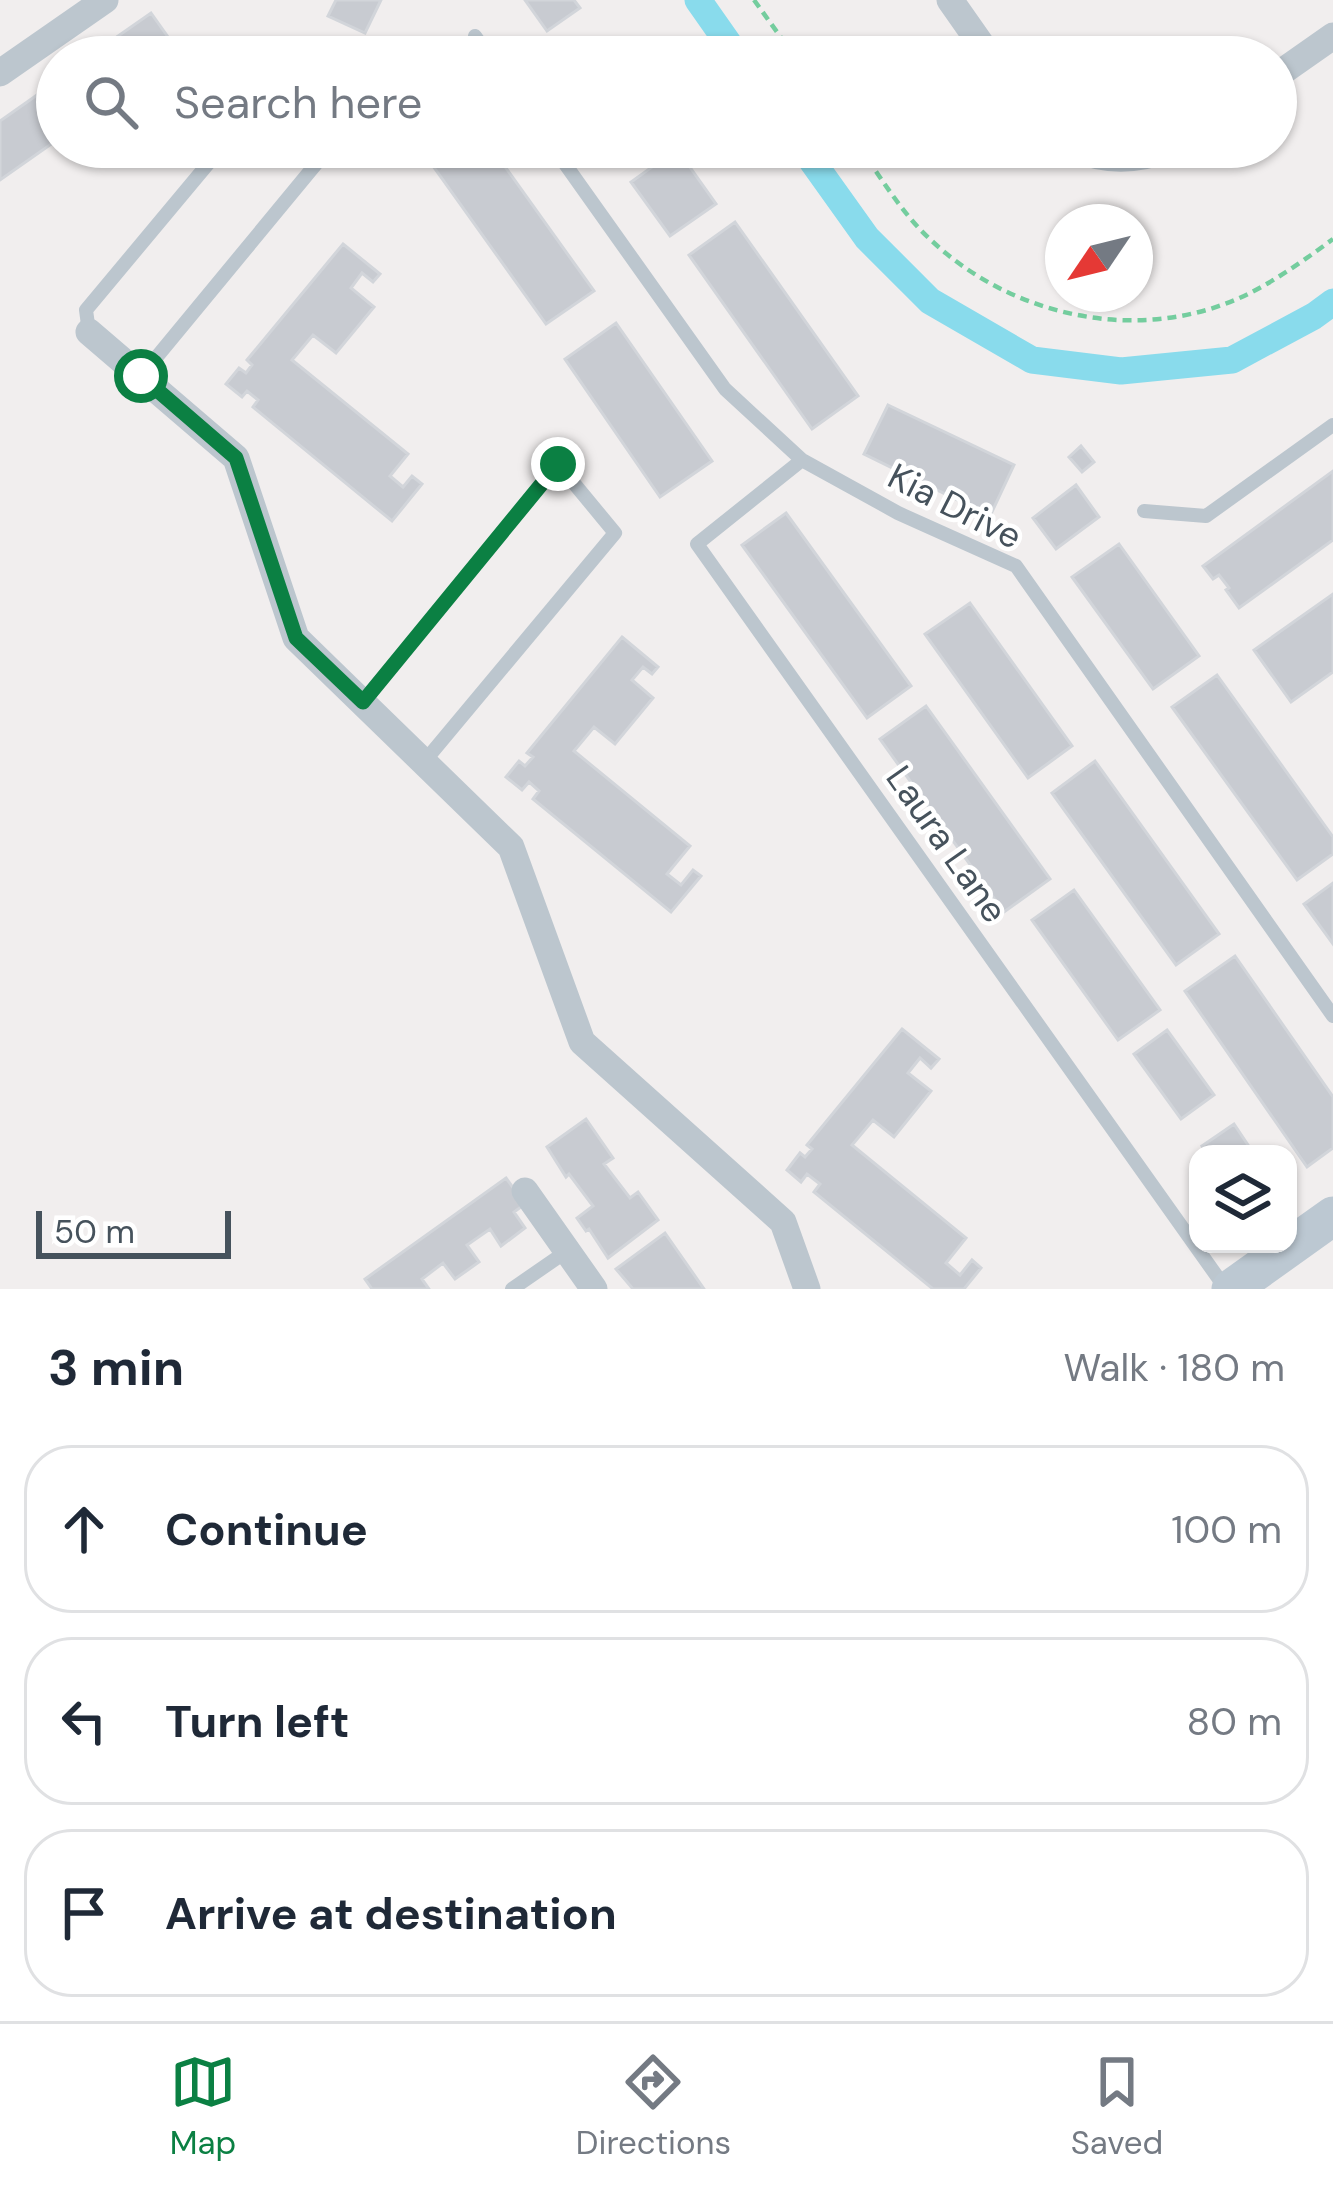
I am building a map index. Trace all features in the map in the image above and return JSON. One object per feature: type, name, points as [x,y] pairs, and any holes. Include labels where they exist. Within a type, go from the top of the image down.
[{"type":"street","points":[[54,36],[106,0]]},
{"type":"street","points":[[950,0],[975,36]]},
{"type":"street","points":[[1297,61],[1333,36]]},
{"type":"street","points":[[0,73],[36,48]]},
{"type":"street","points":[[89,332],[236,458],[296,638],[511,847],[582,1042],[783,1222],[808,1289]]},
{"type":"street","points":[[525,1191],[593,1289]]},
{"type":"street","points":[[1229,1289],[1333,1216]]},
{"type":"lane","points":[[89,332],[86,310],[204,168]]},
{"type":"lane","points":[[141,376],[313,168]]},
{"type":"lane","name":"Kia Drive","points":[[569,168],[725,389],[802,460],[898,513],[1016,566],[1333,1016]]},
{"type":"lane","points":[[1144,511],[1206,516],[1333,425]]},
{"type":"lane","name":"Laura Lane","points":[[802,460],[697,544],[1229,1289]]},
{"type":"lane","points":[[363,702],[558,464],[615,533],[424,762]]},
{"type":"lane","points":[[512,1289],[567,1251]]},
{"type":"path","points":[[754,0],[780,36]]},
{"type":"path","points":[[874,168],[912,220],[956,262],[1011,295],[1073,315],[1135,320],[1192,314],[1246,296],[1333,239]]},
{"type":"building","points":[[336,0],[381,0],[365,33],[328,16]]},
{"type":"building","points":[[525,0],[574,0],[580,8],[547,31]]},
{"type":"building","points":[[151,13],[167,36],[118,36]]},
{"type":"building","points":[[36,96],[36,155],[0,180],[0,121]]},
{"type":"building","points":[[434,168],[506,168],[594,291],[546,324]]},
{"type":"building","points":[[651,168],[690,168],[716,204],[670,236],[631,182]]},
{"type":"building","points":[[735,222],[858,396],[812,429],[689,255]]},
{"type":"building","points":[[343,244],[380,274],[373,282],[362,273],[351,288],[374,307],[336,353],[313,335],[292,360],[408,454],[390,476],[403,487],[412,476],[422,484],[392,521],[253,407],[258,400],[247,391],[242,397],[226,384],[239,368],[246,373],[252,365],[247,360]]},
{"type":"building","points":[[616,323],[712,461],[660,497],[565,359]]},
{"type":"building","points":[[888,405],[1014,465],[990,516],[864,454]]},
{"type":"building","points":[[1081,446],[1094,462],[1082,472],[1069,457]]},
{"type":"building","points":[[1333,471],[1333,540],[1239,608],[1219,575],[1213,579],[1203,566]]},
{"type":"building","points":[[1076,485],[1099,517],[1056,549],[1033,518]]},
{"type":"building","points":[[786,513],[911,686],[867,718],[742,545]]},
{"type":"building","points":[[1119,544],[1199,656],[1153,689],[1072,577]]},
{"type":"building","points":[[1333,594],[1333,672],[1291,702],[1254,650]]},
{"type":"building","points":[[970,603],[1072,746],[1028,778],[925,634]]},
{"type":"building","points":[[622,637],[658,667],[652,674],[643,667],[632,680],[653,698],[615,744],[594,727],[574,751],[690,846],[667,874],[681,885],[693,870],[701,876],[671,912],[533,799],[539,791],[529,782],[522,790],[506,777],[519,761],[525,766],[533,757],[527,753]]},
{"type":"building","points":[[1217,675],[1333,837],[1333,854],[1297,880],[1172,707]]},
{"type":"building","points":[[926,706],[1050,879],[1004,912],[880,739]]},
{"type":"building","points":[[1095,761],[1219,934],[1176,965],[1052,793]]},
{"type":"building","points":[[1333,883],[1333,944],[1304,904]]},
{"type":"building","points":[[1074,890],[1160,1010],[1118,1040],[1032,920]]},
{"type":"building","points":[[1235,956],[1333,1097],[1333,1148],[1307,1167],[1297,1145],[1292,1145],[1185,991]]},
{"type":"building","points":[[902,1029],[939,1059],[931,1068],[920,1058],[908,1073],[931,1091],[894,1137],[873,1120],[852,1145],[966,1238],[946,1263],[960,1275],[972,1260],[981,1268],[964,1289],[933,1289],[814,1192],[820,1184],[807,1174],[801,1182],[787,1170],[800,1153],[805,1157],[812,1149],[807,1145]]},
{"type":"building","points":[[1167,1030],[1214,1095],[1181,1119],[1134,1054]]},
{"type":"building","points":[[586,1119],[613,1158],[604,1164],[630,1198],[638,1192],[658,1220],[608,1258],[577,1218],[593,1206],[547,1147]]},
{"type":"building","points":[[1234,1124],[1248,1145],[1203,1145]]},
{"type":"building","points":[[506,1178],[525,1204],[514,1212],[525,1228],[501,1246],[490,1229],[467,1245],[479,1262],[455,1279],[443,1263],[422,1279],[429,1289],[372,1289],[365,1279]]},
{"type":"building","points":[[665,1233],[704,1289],[633,1289],[616,1269]]},
{"type":"waterway","points":[[698,0],[723,36]]},
{"type":"waterway","points":[[817,168],[867,238],[930,301],[1032,360],[1121,371],[1232,360],[1333,302]]},
{"type":"route","points":[[141,376],[236,458],[296,638],[363,702],[558,464]]}]
